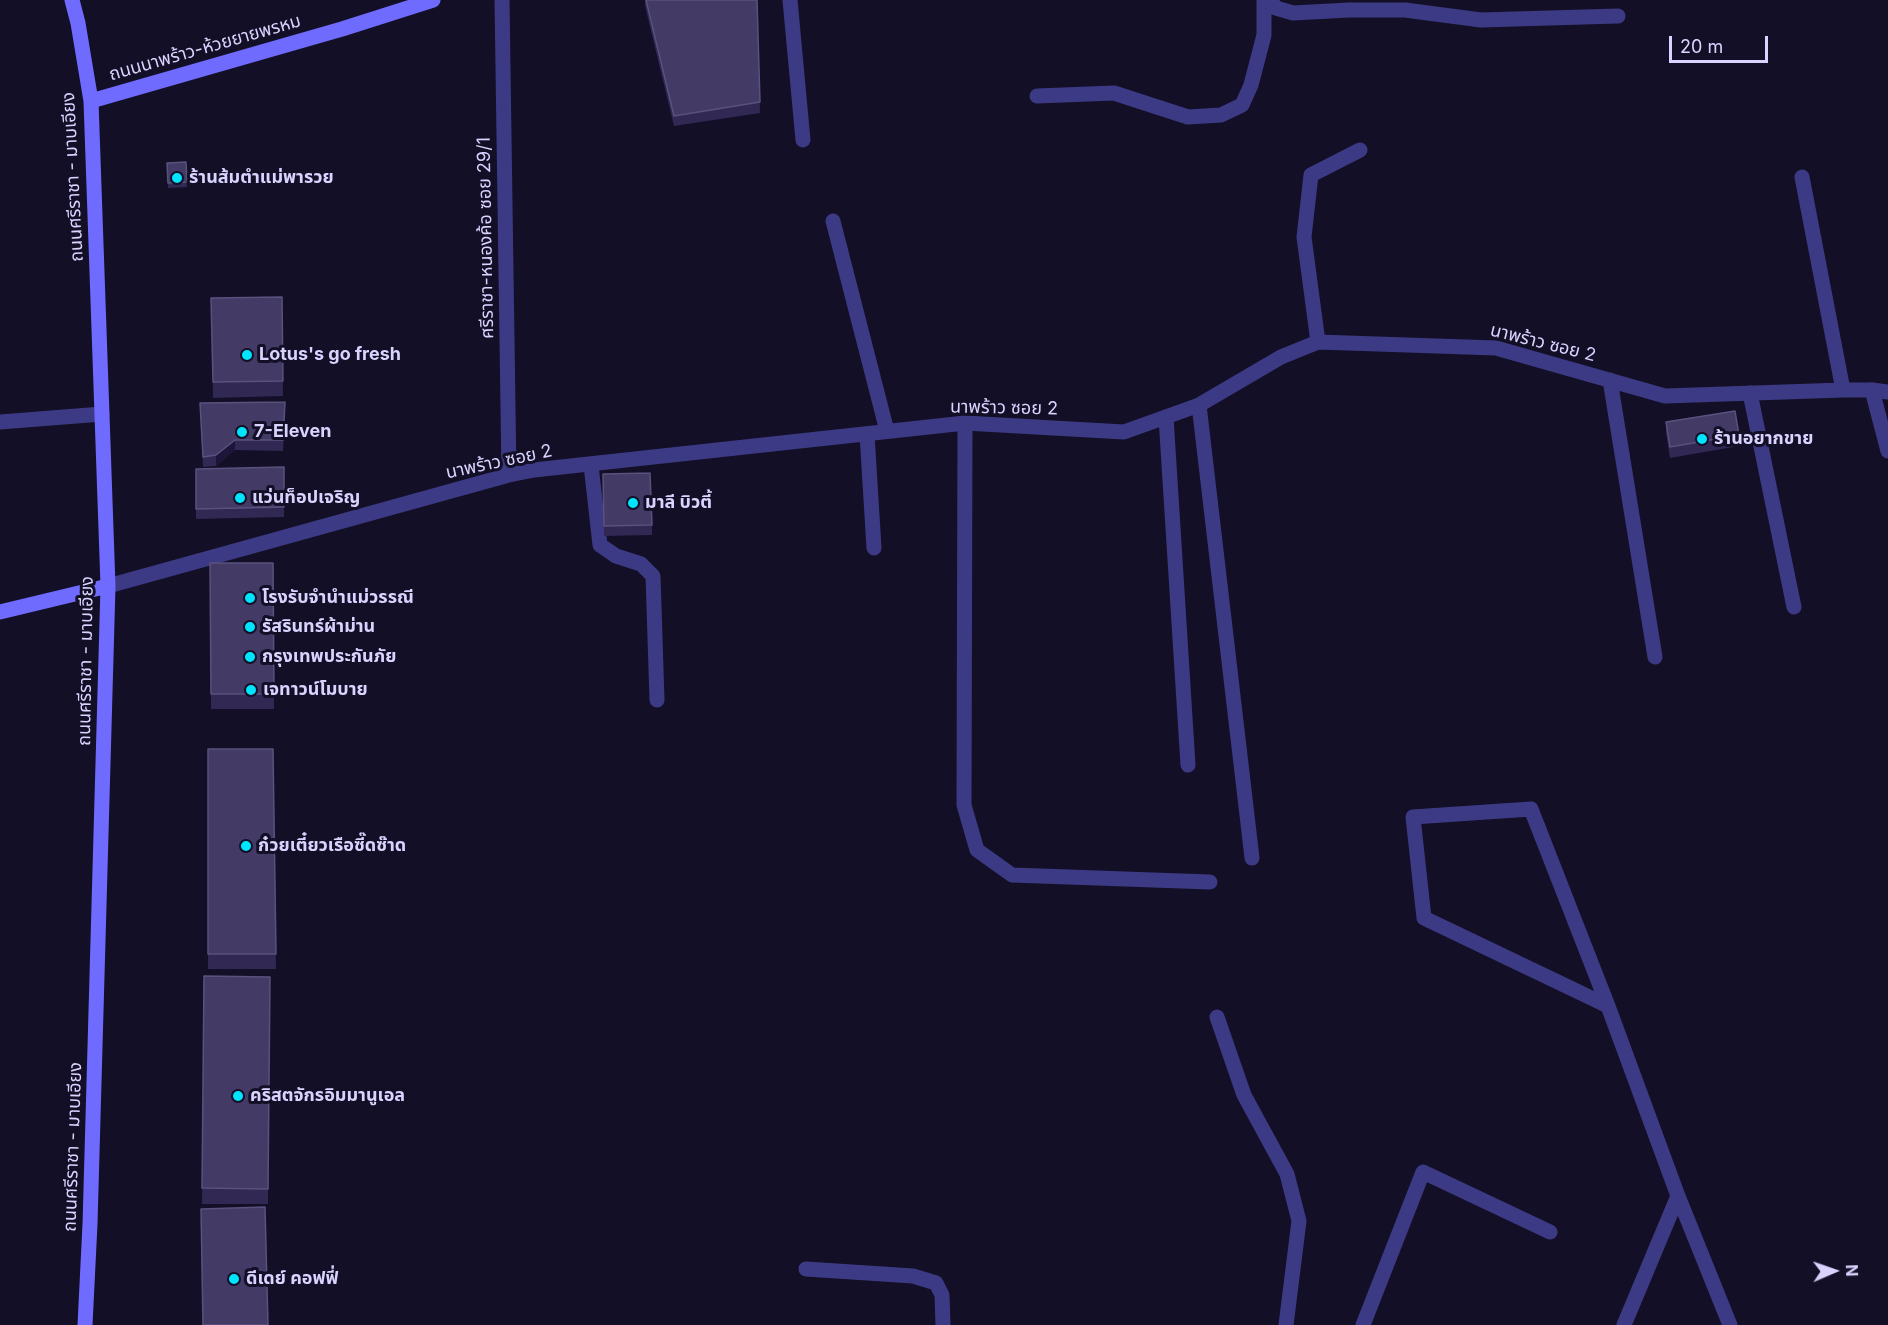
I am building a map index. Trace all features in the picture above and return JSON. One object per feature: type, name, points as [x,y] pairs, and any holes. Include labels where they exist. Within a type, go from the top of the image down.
[{"type":"main road","name":"ถนนศรีราชา - มาบเอียง","points":[[72,0],[92,100],[108,586],[90,1224],[85,1325]]},
{"type":"main road","name":"ถนนนาพร้าว-ห้วยยายพรหม","points":[[92,100],[342,29],[433,0]]},
{"type":"main road","points":[[0,612],[108,586]]},
{"type":"street","name":"ศรีราชา-หนองค้อ ซอย 29/1","points":[[502,0],[509,475]]},
{"type":"street","points":[[790,0],[803,140]]},
{"type":"street","points":[[1037,96],[1114,93],[1188,117],[1221,115],[1242,105],[1251,85],[1264,35],[1264,0]]},
{"type":"street","points":[[1270,0],[1276,8],[1293,13],[1405,10],[1481,20],[1618,16]]},
{"type":"street","points":[[1318,342],[1304,237],[1311,175],[1360,150]]},
{"type":"street","points":[[1802,177],[1843,390]]},
{"type":"street","points":[[833,221],[887,432]]},
{"type":"street","name":"นาพร้าว ซอย 2","points":[[108,586],[534,470],[965,423],[1124,432],[1199,405],[1281,357],[1318,342],[1496,348],[1665,396],[1843,390],[1888,392]]},
{"type":"street","points":[[1610,380],[1655,657]]},
{"type":"street","points":[[1872,390],[1888,452]]},
{"type":"street","points":[[1750,393],[1794,607]]},
{"type":"street","points":[[1199,405],[1252,858]]},
{"type":"street","points":[[0,422],[102,414]]},
{"type":"street","points":[[1166,417],[1188,765]]},
{"type":"street","points":[[965,423],[964,805],[977,850],[1012,875],[1210,882]]},
{"type":"street","points":[[867,434],[874,548]]},
{"type":"street","points":[[591,465],[600,544],[616,556],[641,564],[652,576],[657,700]]},
{"type":"street","points":[[1608,1006],[1424,918],[1413,817],[1532,809],[1608,1006],[1678,1196],[1730,1325]]},
{"type":"street","points":[[1217,1017],[1244,1095],[1287,1174],[1299,1221],[1286,1325]]},
{"type":"street","points":[[1363,1325],[1423,1172],[1550,1232]]},
{"type":"street","points":[[1624,1325],[1678,1196]]},
{"type":"street","points":[[806,1269],[913,1276],[936,1283],[942,1295],[943,1325]]},
{"type":"building","points":[[646,0],[757,0],[760,102],[674,116]]},
{"type":"building","name":"ร้านส้มตำแม่พารวย","points":[[186,162],[187,182],[168,183],[167,163]]},
{"type":"building","name":"Lotus's go fresh","points":[[282,297],[283,381],[213,382],[211,298]]},
{"type":"building","name":"7-Eleven","points":[[285,402],[283,440],[235,440],[216,455],[203,457],[200,403]]},
{"type":"building","points":[[1735,411],[1739,435],[1670,447],[1666,422]]},
{"type":"building","name":"แว่นท็อปเจริญ","points":[[284,467],[284,507],[196,509],[196,469]]},
{"type":"building","points":[[650,473],[652,525],[604,526],[603,474]]},
{"type":"building","points":[[210,563],[273,563],[274,694],[211,694]]},
{"type":"building","points":[[208,749],[273,749],[276,954],[208,954]]},
{"type":"building","points":[[204,976],[270,977],[268,1189],[202,1188]]},
{"type":"building","points":[[265,1207],[268,1325],[203,1325],[201,1209]]},
{"type":"place","name":"ร้านส้มตำแม่พารวย","points":[[177,178]]},
{"type":"place","name":"Lotus's go fresh","points":[[247,355]]},
{"type":"place","name":"7-Eleven","points":[[242,432]]},
{"type":"place","name":"ร้านอยากขาย","points":[[1702,439]]},
{"type":"place","name":"แว่นท็อปเจริญ","points":[[240,498]]},
{"type":"place","name":"มาลี บิวตี้","points":[[633,503]]},
{"type":"place","name":"โรงรับจำนำแม่วรรณี","points":[[250,598]]},
{"type":"place","name":"รัสรินทร์ผ้าม่าน","points":[[250,627]]},
{"type":"place","name":"กรุงเทพประกันภัย","points":[[250,657]]},
{"type":"place","name":"เจทาวน์โมบาย","points":[[251,690]]},
{"type":"place","name":"ก๋วยเตี๋ยวเรือซี๊ดซ๊าด","points":[[246,846]]},
{"type":"place","name":"คริสตจักรอิมมานูเอล","points":[[238,1096]]},
{"type":"place","name":"ดีเดย์ คอฟฟี่","points":[[234,1279]]}]
